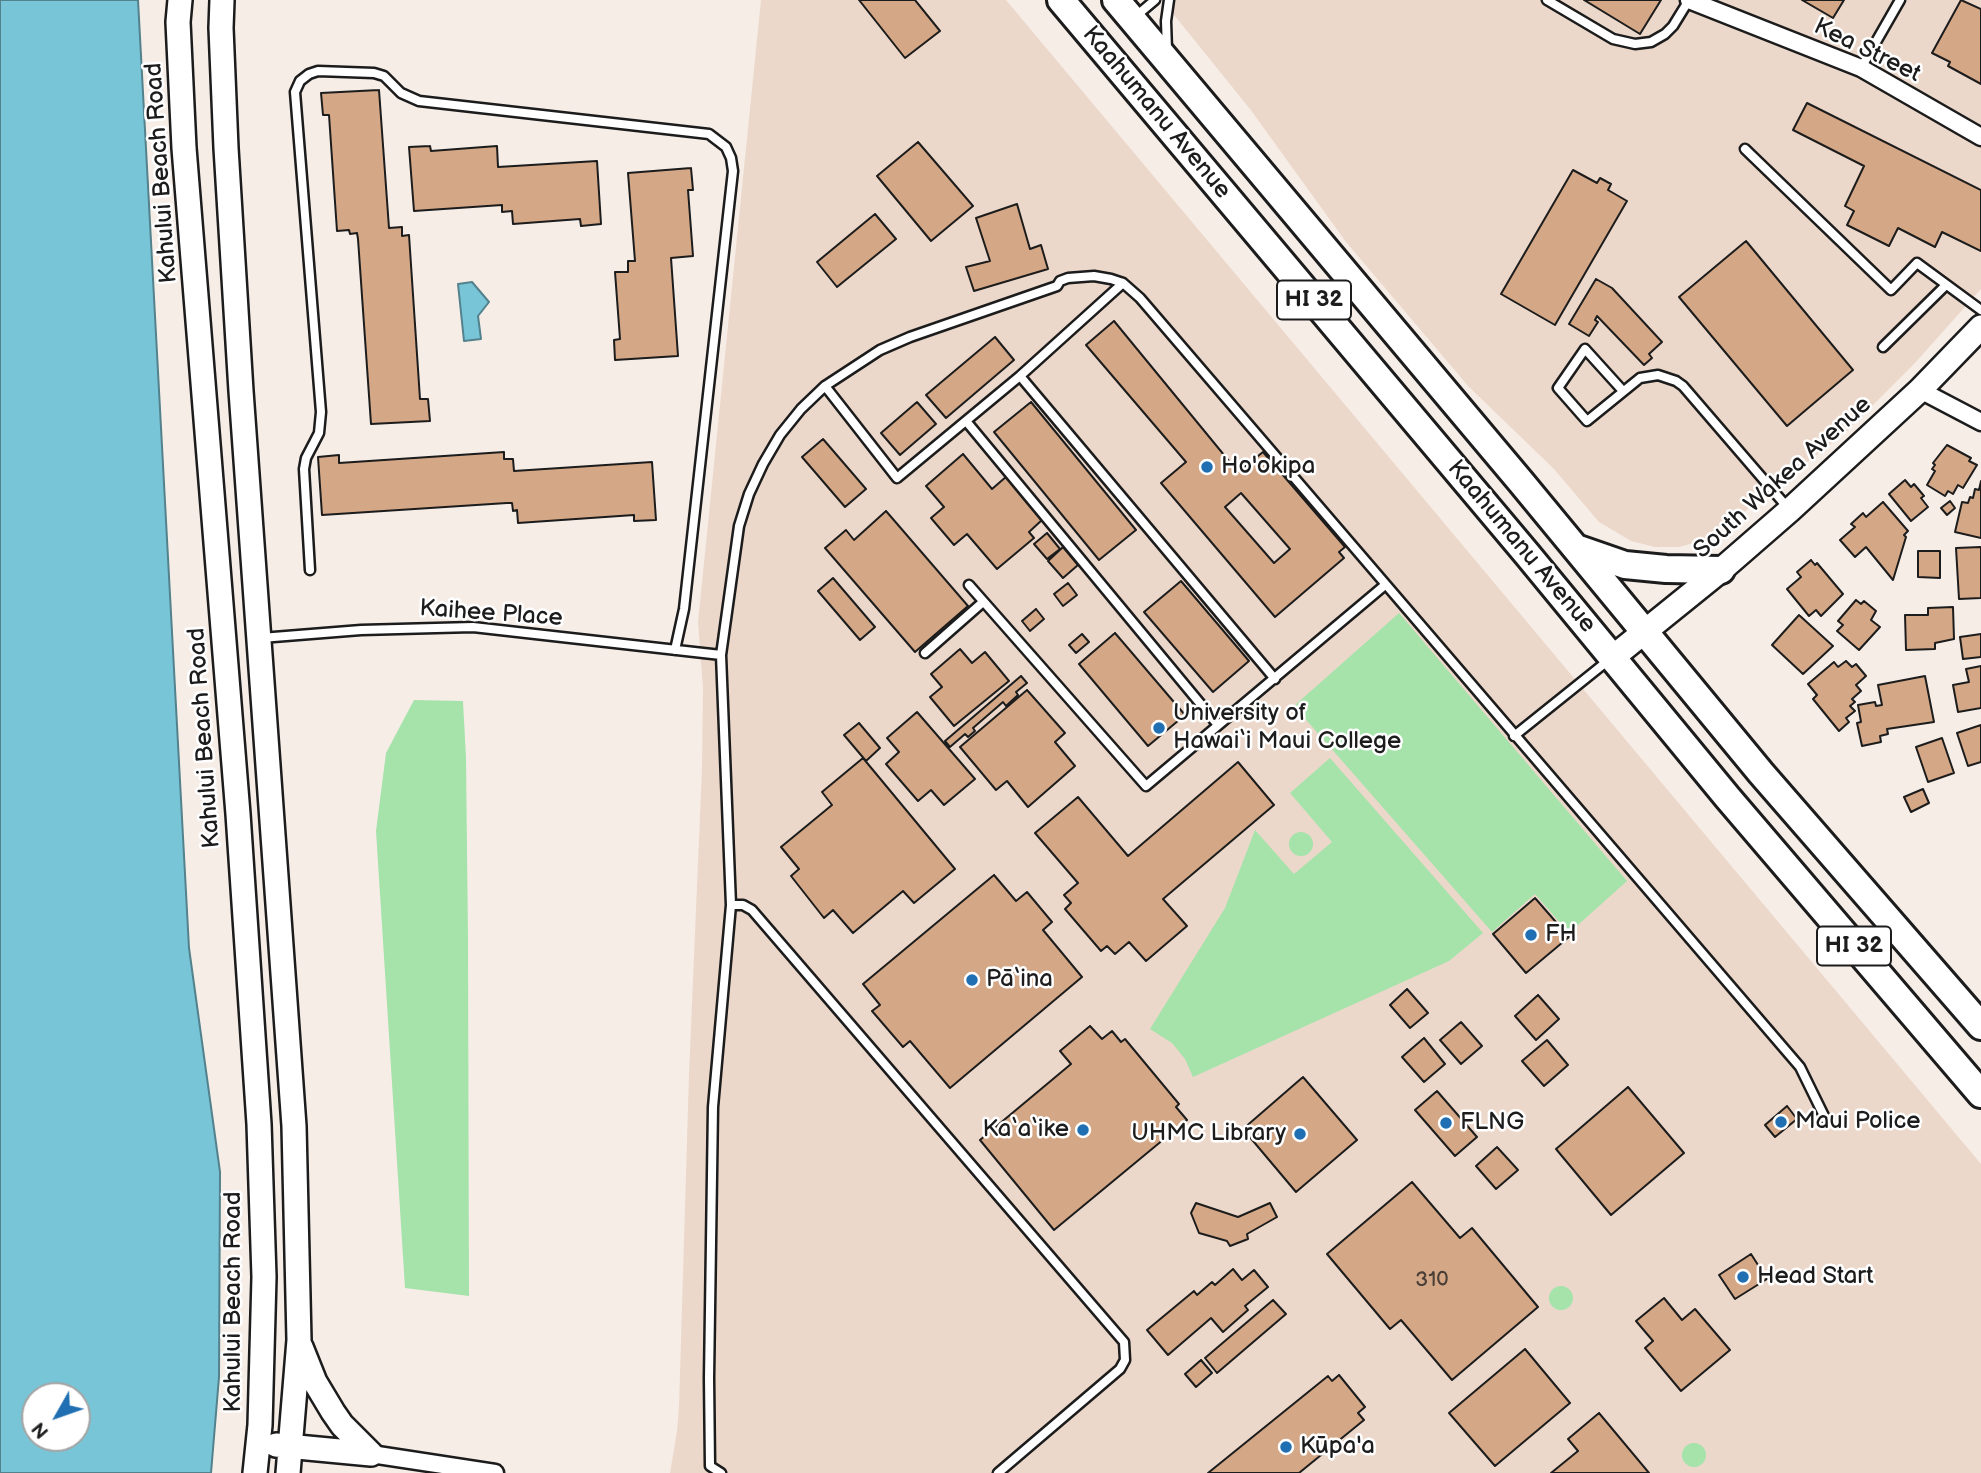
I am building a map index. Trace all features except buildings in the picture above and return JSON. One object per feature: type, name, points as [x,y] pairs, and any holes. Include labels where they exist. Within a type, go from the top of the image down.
[{"type":"main road","name":"Kahului Beach Road","points":[[180,0],[178,22],[184,148],[238,814],[260,1135],[264,1277],[259,1443],[255,1473]]},
{"type":"main road","points":[[222,0],[226,148],[294,1126],[299,1340],[288,1473]]},
{"type":"main road","name":"Kaahumanu Avenue","points":[[1061,0],[1527,554],[1728,798],[1981,1094]]},
{"type":"main road","points":[[1101,47],[1125,10]]},
{"type":"main road","name":"Kaahumanu Avenue","points":[[1125,10],[1761,773],[1981,1026]]},
{"type":"main road","name":"South Wakea Avenue","points":[[1612,658],[1790,510],[1920,390],[1981,327]]},
{"type":"main road","points":[[1576,548],[1625,565],[1721,570]]},
{"type":"main road","points":[[223,635],[258,638]]},
{"type":"main road","points":[[299,1340],[315,1382],[333,1412],[371,1454]]},
{"type":"main road","points":[[259,1443],[371,1454]]},
{"type":"street","name":"Kea Street","points":[[1689,0],[1860,68],[1981,137]]},
{"type":"street","points":[[1920,390],[1981,422]]},
{"type":"street","points":[[371,1454],[495,1473]]},
{"type":"lane","points":[[1125,10],[1155,0]]},
{"type":"lane","points":[[1169,0],[1166,35],[1169,64]]},
{"type":"lane","points":[[1547,0],[1614,39],[1635,44],[1651,41],[1665,34],[1689,0]]},
{"type":"lane","points":[[1860,68],[1900,0]]},
{"type":"lane","points":[[310,570],[304,469],[306,458],[319,433],[321,412],[295,92],[300,81],[306,75],[318,71],[373,73],[384,76],[401,93],[419,101],[709,134],[726,147],[733,171],[684,609],[675,650]]},
{"type":"lane","points":[[1745,149],[1891,290],[1917,263],[1981,310]]},
{"type":"lane","points":[[721,1473],[710,1466],[709,1459],[712,1171],[718,1037],[730,905],[721,655],[739,526],[749,494],[780,435],[801,409],[825,386],[880,350],[948,323],[1057,286],[1060,281],[1068,278],[1094,276],[1123,283],[1140,298],[1800,1068],[1826,1120]]},
{"type":"lane","points":[[825,386],[897,478],[1020,376],[1123,283]]},
{"type":"lane","points":[[1883,346],[1946,285]]},
{"type":"lane","points":[[1623,391],[1586,349],[1558,388],[1587,421],[1623,391],[1636,380],[1648,376],[1667,377],[1679,383],[1790,510]]},
{"type":"lane","points":[[1020,376],[1275,679]]},
{"type":"lane","points":[[966,421],[1218,725]]},
{"type":"lane","points":[[969,585],[1146,786],[1385,585]]},
{"type":"lane","points":[[925,653],[983,601]]},
{"type":"lane","name":"Kaihee Place","points":[[258,638],[361,630],[473,627],[721,655]]},
{"type":"lane","points":[[1514,736],[1612,658]]},
{"type":"lane","points":[[730,905],[747,906],[760,919],[1124,1342],[1125,1360],[1120,1369],[998,1473]]},
{"type":"shaded area","name":"University of Hawai‘i Maui College","points":[[761,0],[1006,0],[1981,1164],[1981,1473],[670,1473],[679,1407],[702,768],[703,688],[698,622]]},
{"type":"shaded area","points":[[1162,0],[1981,0],[1981,289],[1914,364],[1845,433],[1715,537],[1679,547],[1655,547],[1631,541],[1599,522],[1554,469],[1469,387],[1346,242],[1250,109]]},
{"type":"green space","points":[[1399,613],[1627,881],[1569,933],[1535,894],[1492,932],[1294,706]]},
{"type":"green space","points":[[414,700],[463,701],[468,940],[469,1296],[405,1288],[376,831],[386,753]]},
{"type":"green space","points":[[1330,758],[1483,933],[1449,961],[1193,1077],[1185,1059],[1172,1043],[1150,1029],[1225,908],[1255,830],[1294,874],[1332,842],[1290,793]]},
{"type":"green space","points":[[1301,832],[1312,839],[1313,844],[1306,855],[1301,856],[1290,849],[1289,844],[1296,833]]},
{"type":"green space","points":[[1561,1286],[1570,1289],[1573,1298],[1570,1307],[1561,1310],[1552,1307],[1549,1298],[1552,1289]]},
{"type":"green space","points":[[1694,1443],[1703,1446],[1706,1455],[1703,1464],[1694,1467],[1685,1464],[1682,1455],[1685,1446]]},
{"type":"water","points":[[0,0],[138,0],[189,948],[220,1172],[219,1377],[211,1473],[0,1473]]},
{"type":"water","points":[[472,282],[489,302],[478,316],[481,339],[464,341],[458,284]]},
{"type":"place","name":"Ho'okipa","points":[[1207,467]]},
{"type":"place","name":"University of Hawai‘i Maui College","points":[[1159,728]]},
{"type":"place","name":"FH","points":[[1531,935]]},
{"type":"place","name":"Pā‘ina","points":[[972,980]]},
{"type":"place","name":"Maui Police","points":[[1781,1122]]},
{"type":"place","name":"FLNG","points":[[1446,1123]]},
{"type":"place","name":"Ka‘a‘ike","points":[[1083,1130]]},
{"type":"place","name":"UHMC Library","points":[[1300,1134]]},
{"type":"place","name":"Head Start","points":[[1743,1277]]},
{"type":"place","name":"Kūpa'a","points":[[1286,1447]]}]
